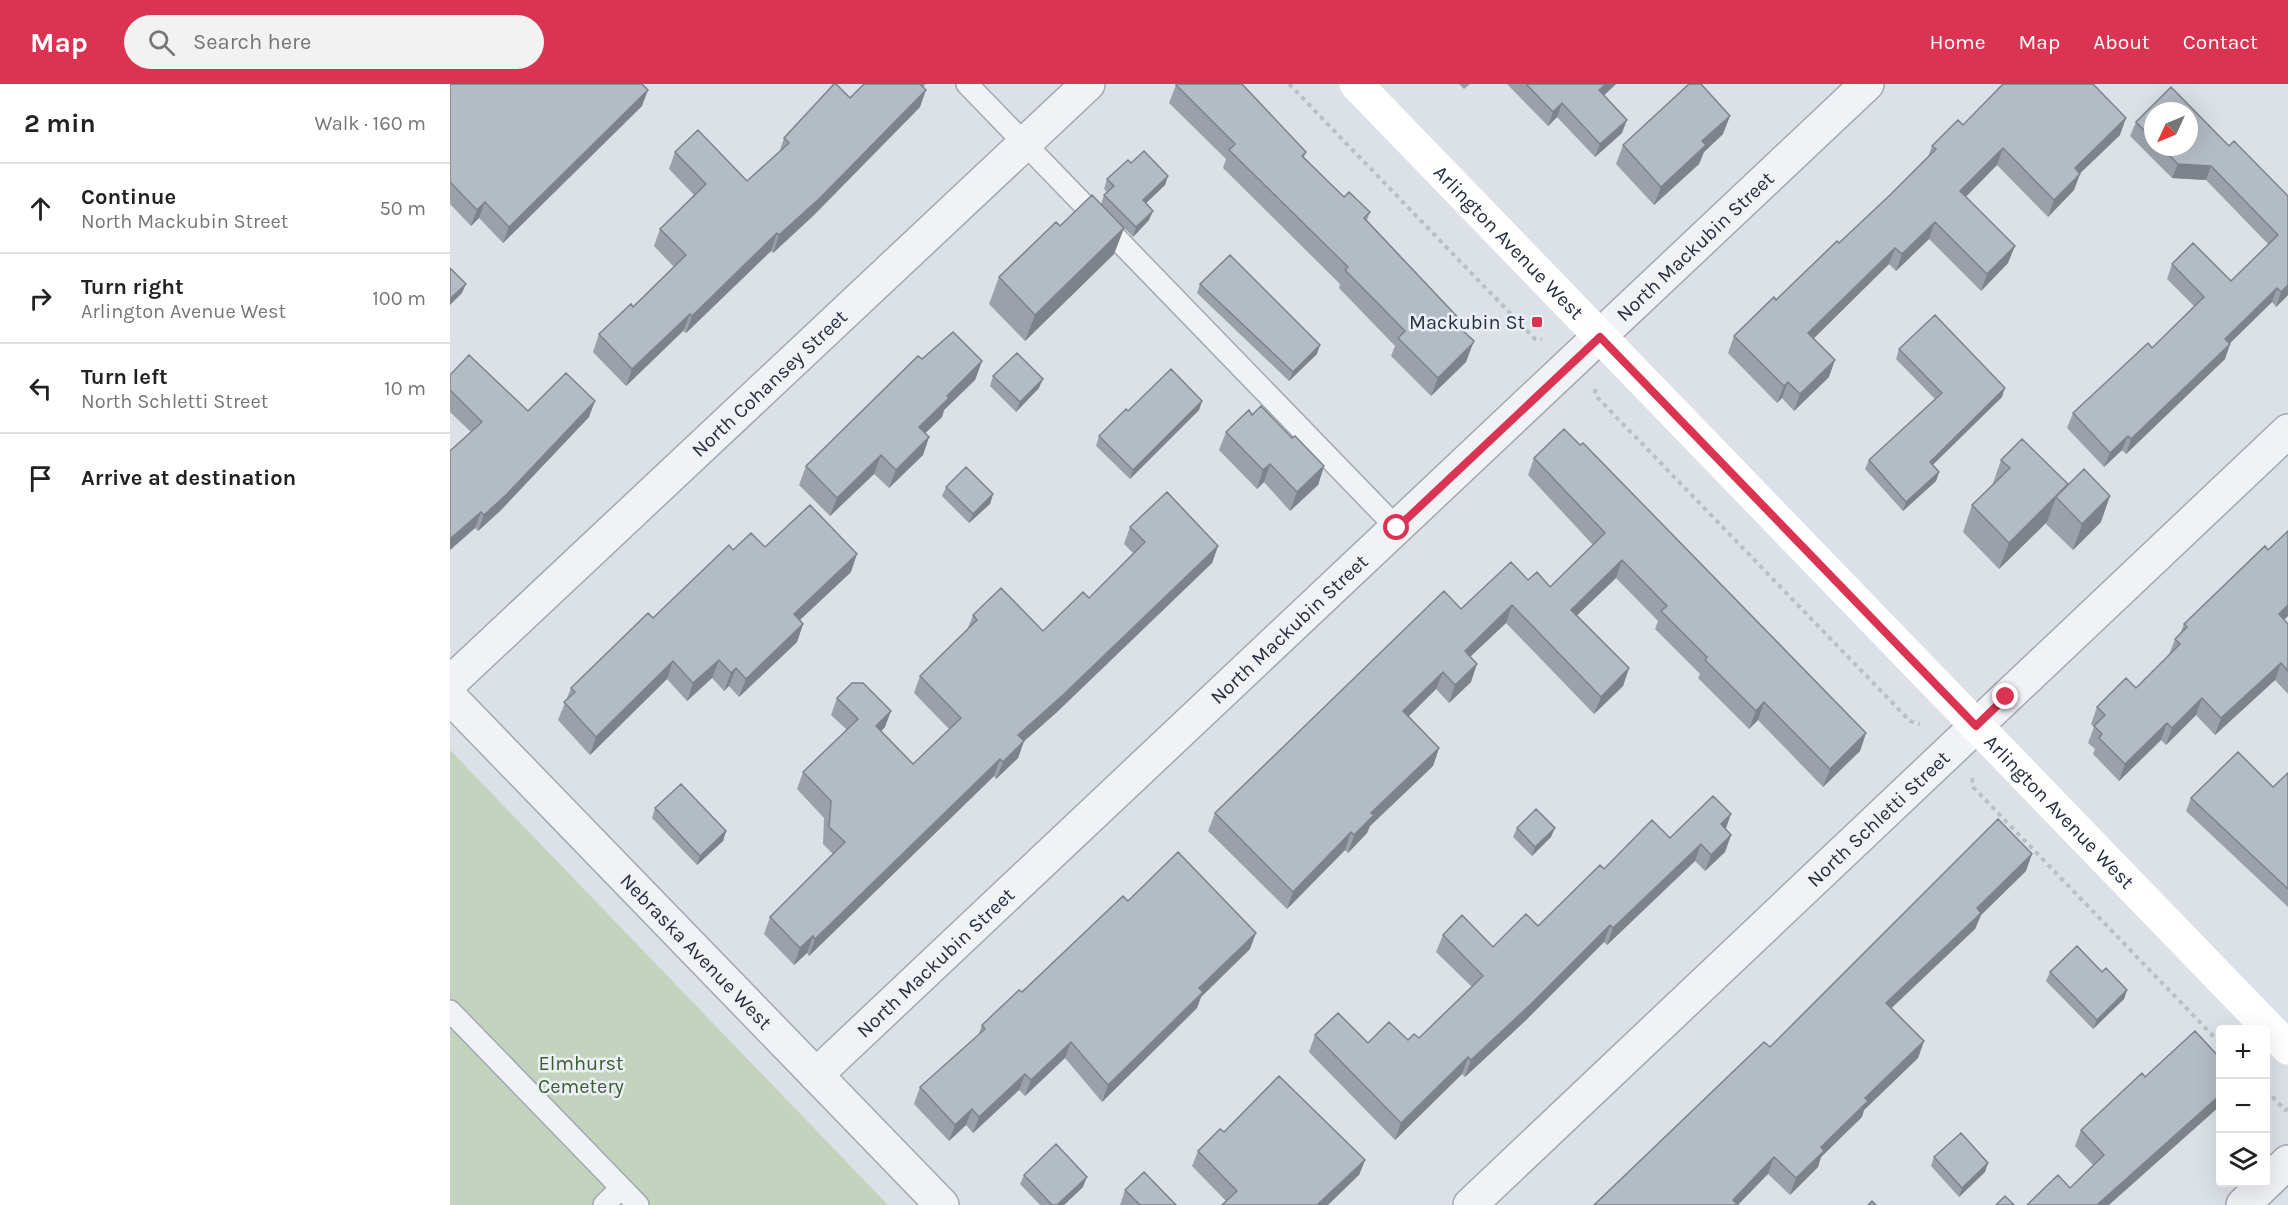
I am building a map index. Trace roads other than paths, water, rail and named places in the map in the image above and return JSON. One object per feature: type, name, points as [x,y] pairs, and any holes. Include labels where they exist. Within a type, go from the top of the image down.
[{"type":"street","name":"North Cohansey Street","points":[[450,683],[1088,84]]},
{"type":"street","name":"Arlington Avenue West","points":[[1356,84],[2288,1048]]},
{"type":"street","name":"North Mackubin Street","points":[[816,1075],[1867,84]]},
{"type":"street","name":"North Schletti Street","points":[[1470,1205],[2288,431]]},
{"type":"street","name":"Nebraska Avenue West","points":[[450,698],[942,1205]]},
{"type":"street","points":[[2243,1205],[2288,1162]]},
{"type":"lane","points":[[967,84],[1397,528]]},
{"type":"lane","points":[[450,1011],[638,1205]]},
{"type":"lane","points":[[604,1205],[621,1188]]},
{"type":"place","name":"Mackubin St","points":[[1537,322]]},
{"type":"park label","name":"Elmhurst Cemetery","points":[[581,1074]]}]
